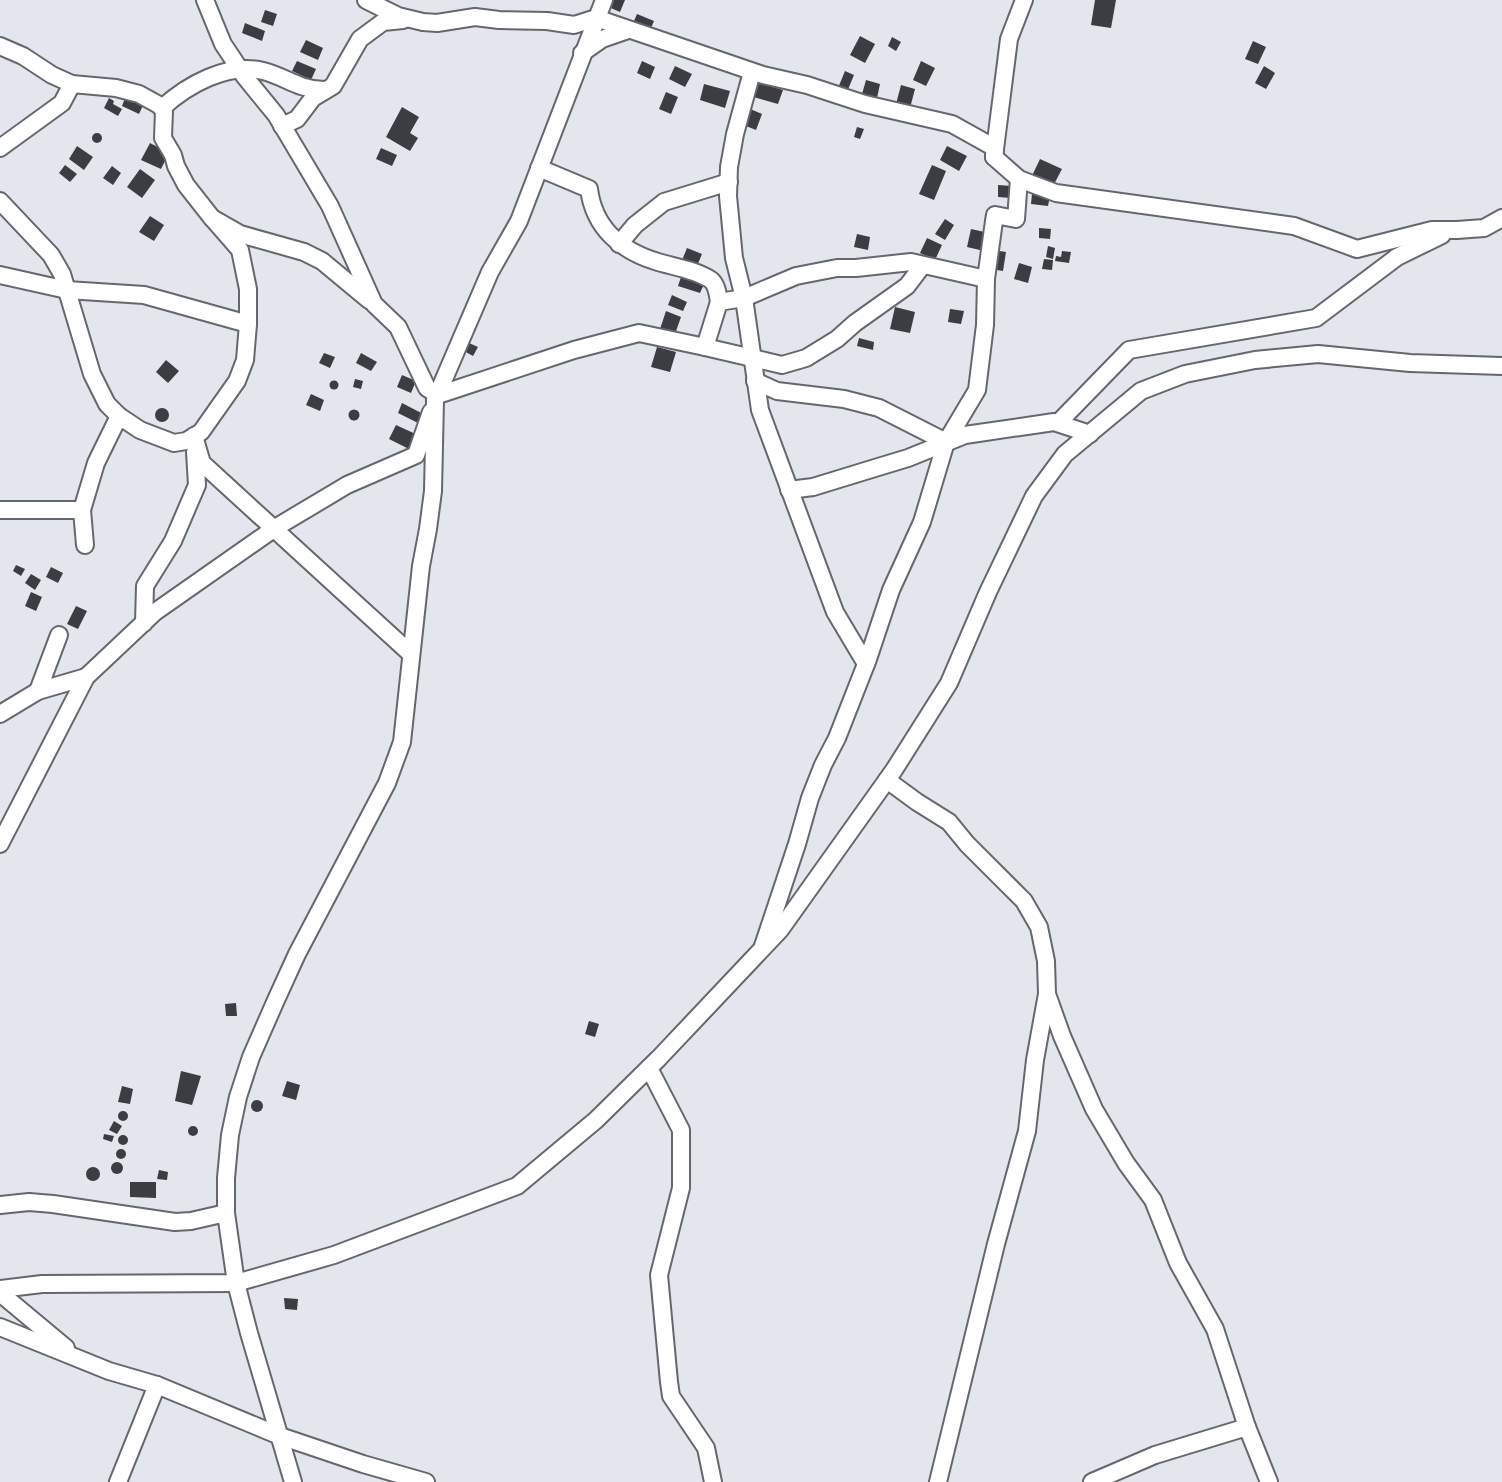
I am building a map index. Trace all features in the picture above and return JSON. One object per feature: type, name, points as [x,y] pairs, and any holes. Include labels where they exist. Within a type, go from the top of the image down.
[{"type":"street","points":[[205,0],[223,44],[282,126],[330,206],[374,304]]},
{"type":"street","points":[[366,0],[407,19]]},
{"type":"street","points":[[0,844],[86,677],[155,612],[275,528],[347,485],[416,454],[436,397],[490,272],[519,221],[604,0]]},
{"type":"street","points":[[994,157],[1010,39],[1024,0]]},
{"type":"street","points":[[282,126],[297,119],[313,98],[333,86],[360,39],[383,21],[407,19],[437,22],[475,17],[547,21],[574,25],[596,18],[753,72],[807,85],[865,104],[952,124],[994,148],[994,157],[1019,179],[1056,193],[1294,226],[1357,249],[1432,230],[1484,228],[1502,218]]},
{"type":"street","points":[[582,53],[602,39],[628,30]]},
{"type":"street","points":[[0,46],[23,56],[52,75],[72,84],[116,88],[139,94],[162,108]]},
{"type":"street","points":[[162,108],[190,87],[214,76],[240,69],[262,70],[308,90],[324,90]]},
{"type":"street","points":[[753,72],[739,116],[729,167],[728,196],[734,258],[744,298],[760,410],[835,612],[866,664]]},
{"type":"street","points":[[0,148],[62,103],[72,84]]},
{"type":"street","points":[[0,201],[51,255],[62,274],[92,374],[107,404],[119,416],[140,430],[174,443],[186,441],[201,432],[237,381],[245,360],[248,290],[240,250],[186,185],[173,155],[165,144],[162,108]]},
{"type":"street","points":[[539,168],[589,189],[590,202],[601,225],[619,244],[634,254],[679,267],[712,281],[716,286],[719,302],[705,347]]},
{"type":"street","points":[[761,951],[810,798],[866,664],[891,590],[922,522],[946,442],[977,390],[986,325],[986,279],[995,215],[1016,219],[1019,179]]},
{"type":"street","points":[[619,244],[635,225],[664,202],[729,182]]},
{"type":"street","points":[[212,218],[240,234],[313,256],[344,278],[398,327],[427,388],[436,397],[433,491],[421,566],[402,742],[387,783],[297,954],[245,1077],[230,1135],[226,1213],[236,1282],[293,1482]]},
{"type":"street","points":[[1058,423],[1129,350],[1316,318],[1397,257],[1451,230]]},
{"type":"street","points":[[719,302],[744,298],[796,276],[837,268],[911,262],[986,279]]},
{"type":"street","points":[[436,397],[574,350],[639,333],[782,365],[806,358],[837,339],[855,322],[907,286],[923,265]]},
{"type":"street","points":[[0,275],[67,290],[144,295],[248,324]]},
{"type":"street","points":[[0,1291],[42,1284],[236,1282],[334,1255],[517,1186],[596,1120],[649,1068],[780,930],[887,780],[949,683],[988,592],[1034,496],[1065,454],[1089,434],[1141,391],[1185,374],[1255,360],[1318,354],[1410,363],[1502,366]]},
{"type":"street","points":[[755,381],[777,392],[844,399],[879,408],[946,442]]},
{"type":"street","points":[[85,546],[82,510],[96,463],[119,416]]},
{"type":"street","points":[[789,490],[813,487],[908,458],[946,442],[977,433],[1054,422],[1089,434]]},
{"type":"street","points":[[194,436],[202,463],[411,654]]},
{"type":"street","points":[[144,623],[145,586],[173,541],[197,485],[194,436]]},
{"type":"street","points":[[0,510],[82,510]]},
{"type":"street","points":[[38,691],[59,635]]},
{"type":"street","points":[[0,714],[38,691],[86,677]]},
{"type":"street","points":[[887,780],[949,822],[967,844],[1024,901],[1039,927],[1046,961],[1047,994],[1035,1060],[1027,1131],[996,1244],[938,1482]]},
{"type":"street","points":[[1047,994],[1066,1046],[1094,1109],[1126,1163],[1153,1200],[1178,1263],[1215,1329],[1247,1427],[1269,1482]]},
{"type":"street","points":[[649,1068],[681,1130],[681,1188],[660,1275],[671,1395],[706,1448],[713,1482]]},
{"type":"street","points":[[0,1205],[29,1202],[53,1204],[175,1222],[226,1213]]},
{"type":"street","points":[[0,1291],[78,1358]]},
{"type":"street","points":[[0,1327],[109,1371],[157,1385],[280,1437],[426,1482]]},
{"type":"street","points":[[118,1482],[157,1385]]},
{"type":"street","points":[[1092,1482],[1155,1455],[1247,1427]]},
{"type":"building","points":[[609,0],[625,0],[620,12],[606,6]]},
{"type":"building","points":[[1095,0],[1116,0],[1111,28],[1091,25]]},
{"type":"building","points":[[265,10],[277,14],[273,26],[261,22]]},
{"type":"building","points":[[637,14],[654,21],[648,35],[631,28]]},
{"type":"building","points":[[245,23],[265,31],[262,41],[242,33]]},
{"type":"building","points":[[860,36],[875,44],[865,63],[850,55]]},
{"type":"building","points":[[892,37],[901,42],[896,51],[888,46]]},
{"type":"building","points":[[306,40],[323,48],[318,60],[300,52]]},
{"type":"building","points":[[1253,41],[1266,47],[1258,64],[1245,59]]},
{"type":"building","points":[[297,61],[316,69],[311,80],[292,71]]},
{"type":"building","points":[[642,61],[655,67],[650,79],[637,73]]},
{"type":"building","points":[[921,61],[935,68],[926,86],[913,80]]},
{"type":"building","points":[[675,66],[692,74],[685,87],[669,79]]},
{"type":"building","points":[[1264,66],[1275,73],[1266,89],[1255,83]]},
{"type":"building","points":[[845,71],[854,75],[847,92],[838,88]]},
{"type":"building","points":[[866,80],[880,84],[877,98],[862,94]]},
{"type":"building","points":[[754,81],[783,90],[778,104],[750,96]]},
{"type":"building","points":[[704,84],[730,91],[725,108],[700,100]]},
{"type":"building","points":[[901,85],[915,89],[910,108],[896,104]]},
{"type":"building","points":[[666,92],[678,97],[671,114],[659,109]]},
{"type":"building","points":[[127,93],[145,101],[139,114],[122,106]]},
{"type":"building","points":[[109,98],[114,101],[113,104],[122,109],[118,116],[104,108]]},
{"type":"building","points":[[402,107],[419,117],[410,133],[418,138],[410,151],[386,137]]},
{"type":"building","points":[[748,108],[762,114],[756,130],[741,124]]},
{"type":"building","points":[[857,127],[864,129],[860,139],[854,137]]},
{"type":"building","points":[[97,133],[101,134],[101,142],[97,143],[93,142],[92,138],[93,134]]},
{"type":"building","points":[[150,143],[169,153],[161,169],[141,160]]},
{"type":"building","points":[[77,146],[93,157],[84,170],[69,159]]},
{"type":"building","points":[[947,146],[967,156],[959,171],[940,160]]},
{"type":"building","points":[[381,148],[397,155],[392,166],[376,159]]},
{"type":"building","points":[[1040,159],[1062,169],[1051,190],[1030,180]]},
{"type":"building","points":[[65,165],[77,174],[70,182],[59,173]]},
{"type":"building","points":[[932,165],[946,171],[934,200],[919,194]]},
{"type":"building","points":[[112,166],[121,173],[113,185],[103,178]]},
{"type":"building","points":[[140,169],[155,180],[142,198],[127,187]]},
{"type":"building","points":[[998,185],[1012,186],[1011,198],[998,197]]},
{"type":"building","points":[[1032,194],[1050,196],[1048,206],[1031,204]]},
{"type":"building","points":[[150,216],[164,225],[154,241],[139,232]]},
{"type":"building","points":[[945,219],[954,225],[945,240],[935,234]]},
{"type":"building","points":[[1039,228],[1051,229],[1050,239],[1039,238]]},
{"type":"building","points":[[971,229],[989,233],[984,251],[967,247]]},
{"type":"building","points":[[857,234],[870,237],[868,250],[854,247]]},
{"type":"building","points":[[927,238],[942,245],[935,260],[920,253]]},
{"type":"building","points":[[1048,246],[1055,248],[1053,259],[1046,257]]},
{"type":"building","points":[[687,248],[702,254],[695,271],[680,265]]},
{"type":"building","points":[[993,250],[1006,252],[1003,271],[991,269]]},
{"type":"building","points":[[1062,251],[1071,252],[1069,263],[1055,261],[1056,256],[1061,257]]},
{"type":"building","points":[[1044,259],[1053,260],[1052,270],[1042,269]]},
{"type":"building","points":[[1019,263],[1032,267],[1028,283],[1014,279]]},
{"type":"building","points":[[681,277],[704,284],[700,293],[678,286]]},
{"type":"building","points":[[672,295],[687,302],[683,311],[668,305]]},
{"type":"building","points":[[895,307],[915,312],[910,333],[890,329]]},
{"type":"building","points":[[950,309],[964,311],[961,324],[948,322]]},
{"type":"building","points":[[666,311],[681,317],[675,334],[660,329]]},
{"type":"building","points":[[859,338],[874,342],[873,350],[857,346]]},
{"type":"building","points":[[469,343],[478,347],[473,356],[464,351]]},
{"type":"building","points":[[657,347],[676,352],[670,372],[651,367]]},
{"type":"building","points":[[324,353],[335,357],[330,368],[319,363]]},
{"type":"building","points":[[361,353],[377,362],[371,371],[356,363]]},
{"type":"building","points":[[166,360],[179,371],[168,383],[156,372]]},
{"type":"building","points":[[402,375],[416,381],[411,393],[397,387]]},
{"type":"building","points":[[355,379],[363,381],[361,389],[353,387]]},
{"type":"building","points":[[334,380],[339,385],[334,390],[329,385]]},
{"type":"building","points":[[311,394],[324,400],[320,411],[306,405]]},
{"type":"building","points":[[402,403],[427,416],[422,425],[398,413]]},
{"type":"building","points":[[162,408],[167,410],[169,415],[167,420],[162,422],[157,420],[155,415],[157,410]]},
{"type":"building","points":[[354,409],[360,415],[354,421],[348,415]]},
{"type":"building","points":[[396,425],[420,436],[413,451],[389,439]]},
{"type":"building","points":[[16,565],[25,569],[21,576],[13,571]]},
{"type":"building","points":[[51,567],[63,573],[58,583],[46,577]]},
{"type":"building","points":[[31,574],[41,580],[35,590],[25,583]]},
{"type":"building","points":[[31,592],[42,597],[36,611],[25,606]]},
{"type":"building","points":[[76,606],[87,611],[78,629],[67,624]]},
{"type":"building","points":[[236,1003],[237,1016],[226,1016],[225,1004]]},
{"type":"building","points":[[589,1021],[599,1024],[595,1037],[585,1034]]},
{"type":"building","points":[[181,1071],[201,1076],[192,1105],[175,1101]]},
{"type":"building","points":[[287,1081],[300,1085],[296,1100],[282,1096]]},
{"type":"building","points":[[122,1086],[133,1089],[130,1104],[118,1102]]},
{"type":"building","points":[[259,1100],[262,1101],[262,1111],[255,1112],[252,1111],[251,1104],[252,1101]]},
{"type":"building","points":[[123,1111],[127,1112],[127,1120],[123,1121],[119,1120],[118,1116],[119,1112]]},
{"type":"building","points":[[114,1121],[122,1126],[117,1134],[109,1130]]},
{"type":"building","points":[[193,1126],[197,1127],[197,1135],[193,1136],[189,1135],[188,1131],[189,1127]]},
{"type":"building","points":[[104,1134],[114,1136],[112,1142],[103,1139]]},
{"type":"building","points":[[123,1135],[128,1140],[123,1145],[118,1140]]},
{"type":"building","points":[[121,1149],[125,1150],[125,1158],[121,1159],[117,1158],[116,1154],[117,1150]]},
{"type":"building","points":[[117,1162],[123,1168],[117,1174],[111,1168]]},
{"type":"building","points":[[93,1167],[98,1169],[100,1174],[98,1179],[93,1181],[88,1179],[86,1174],[88,1169]]},
{"type":"building","points":[[159,1170],[168,1172],[167,1180],[157,1179]]},
{"type":"building","points":[[130,1182],[156,1182],[156,1198],[130,1197]]},
{"type":"building","points":[[284,1298],[298,1299],[297,1310],[285,1309]]}]
